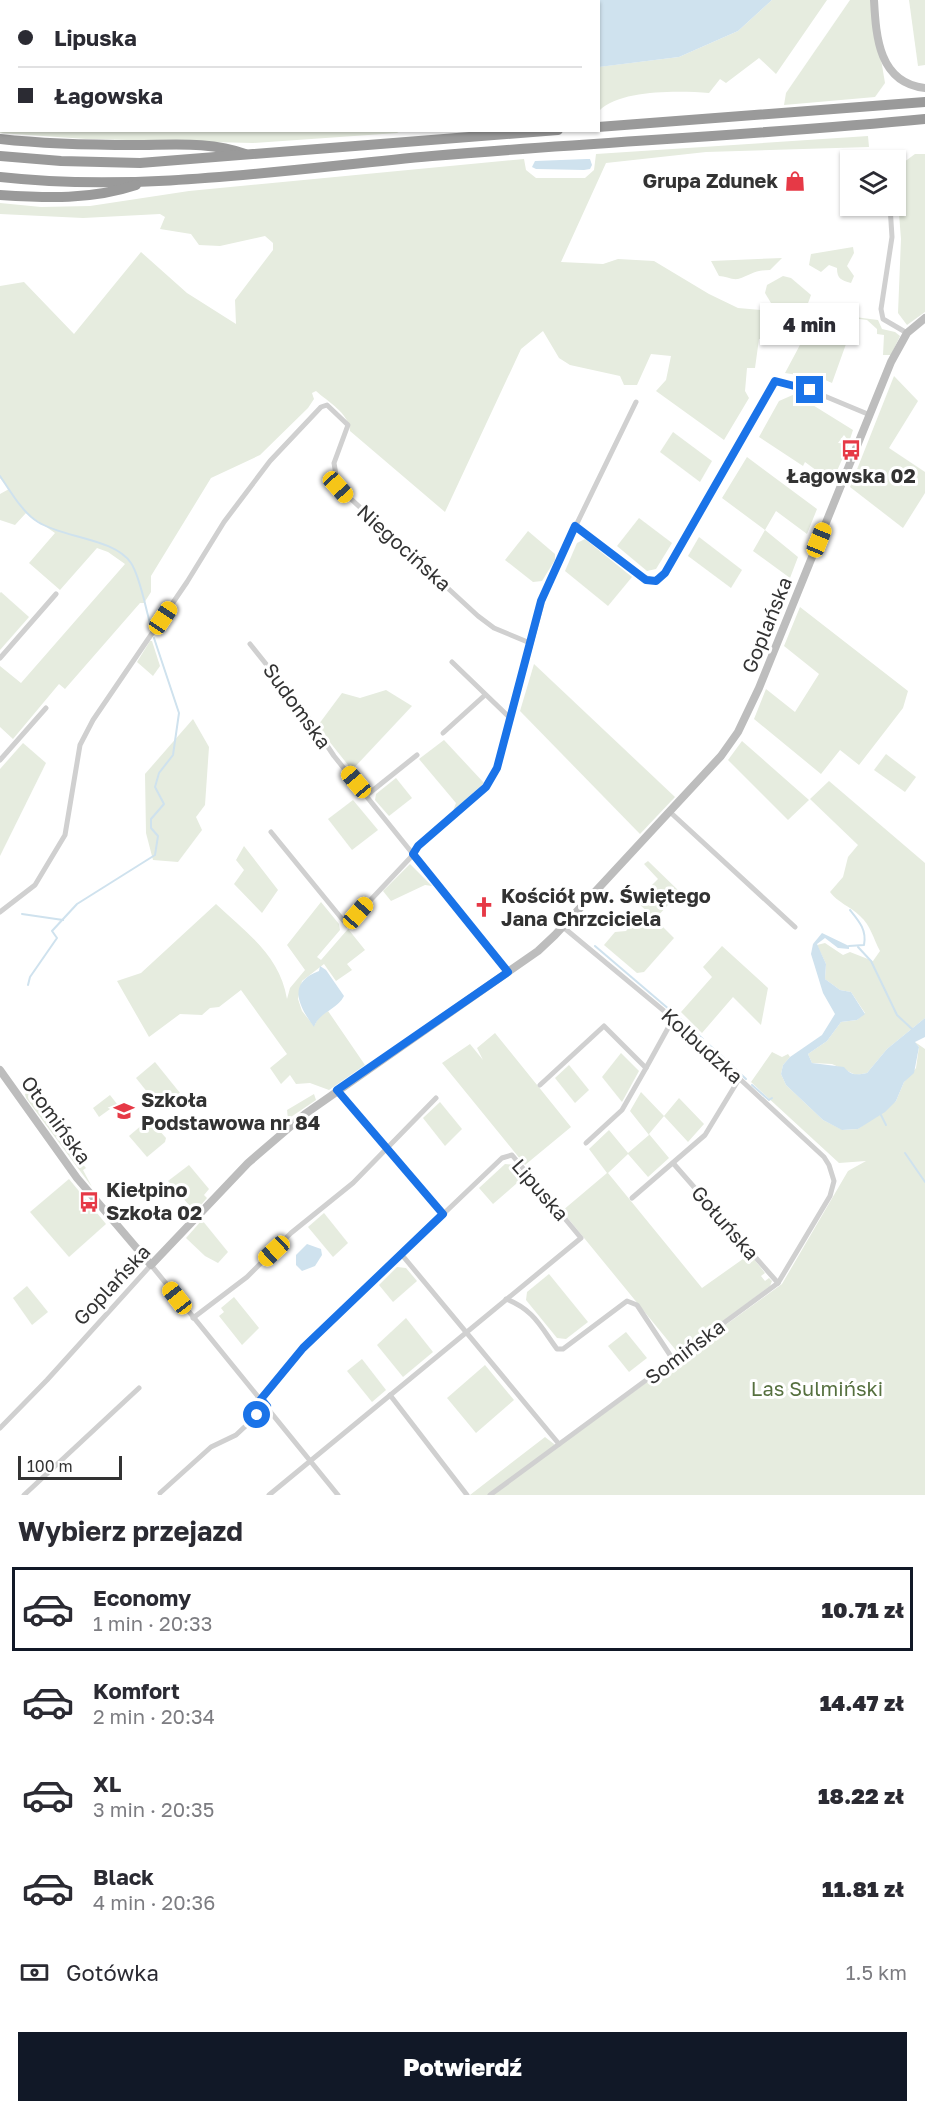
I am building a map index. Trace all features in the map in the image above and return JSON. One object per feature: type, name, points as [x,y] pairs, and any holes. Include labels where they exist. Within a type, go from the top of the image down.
[{"type":"highway","points":[[600,127],[925,102]]},
{"type":"highway","points":[[0,177],[59,182],[145,182],[598,142],[925,119]]},
{"type":"highway","points":[[0,156],[61,161],[140,163],[533,132]]},
{"type":"highway","points":[[0,139],[60,144],[200,145],[228,147],[248,155]]},
{"type":"highway","points":[[0,195],[72,197],[108,194],[145,182]]},
{"type":"street","points":[[874,0],[878,44],[886,64],[896,76],[911,86],[925,88]]},
{"type":"street","points":[[891,216],[892,237],[881,309],[883,319],[907,333],[925,318]]},
{"type":"street","name":"Goplańska","points":[[0,1428],[248,1163],[337,1090],[538,951],[563,927],[721,756],[744,722],[891,362],[907,333]]},
{"type":"street","points":[[575,526],[646,580],[656,581],[665,573],[775,381],[810,390],[870,415]]},
{"type":"street","points":[[271,832],[347,925],[418,846],[486,787],[497,768],[547,585],[636,402]]},
{"type":"street","name":"Niegocińska","points":[[0,912],[35,885],[65,835],[80,745],[85,733],[224,522],[270,461],[321,407],[327,405],[348,425],[334,463],[338,487],[478,616],[494,628],[530,643]]},
{"type":"street","points":[[0,658],[56,594]]},
{"type":"street","name":"Sudomska","points":[[250,644],[306,714],[321,739],[508,972]]},
{"type":"street","points":[[452,662],[510,718]]},
{"type":"street","points":[[443,733],[485,694]]},
{"type":"street","points":[[0,760],[46,708]]},
{"type":"street","points":[[367,795],[417,755]]},
{"type":"street","points":[[670,812],[795,927]]},
{"type":"street","name":"Kolbudzka","points":[[563,927],[673,1019],[739,1079],[824,1157],[832,1173]]},
{"type":"street","points":[[586,1143],[622,1110],[673,1019]]},
{"type":"street","points":[[540,1085],[604,1026],[646,1068]]},
{"type":"street","name":"Otomińska","points":[[0,1070],[78,1178],[338,1495]]},
{"type":"street","points":[[632,1198],[705,1135],[739,1079]]},
{"type":"street","points":[[337,1090],[443,1214]]},
{"type":"street","points":[[193,1317],[247,1277],[291,1233],[353,1183],[436,1098]]},
{"type":"street","name":"Lipuska","points":[[261,1399],[303,1348],[502,1158],[512,1155],[581,1238],[506,1299]]},
{"type":"street","name":"Gołuńska","points":[[673,1163],[778,1283]]},
{"type":"street","name":"Somińska","points":[[490,1495],[778,1283],[830,1197],[834,1181],[832,1173]]},
{"type":"street","points":[[402,1255],[559,1444]]},
{"type":"street","points":[[269,1495],[506,1299],[524,1306],[534,1315],[557,1349],[563,1348],[627,1301],[632,1302],[637,1305],[674,1361]]},
{"type":"street","points":[[24,1495],[139,1388]]},
{"type":"street","points":[[390,1395],[467,1495]]},
{"type":"street","points":[[160,1493],[211,1447],[236,1434],[267,1406]]},
{"type":"green space","points":[[772,0],[827,0],[776,74],[759,58],[726,83],[720,79],[709,93],[667,92],[636,95],[609,104],[600,110],[600,67],[679,57],[738,31]]},
{"type":"green space","points":[[850,0],[871,0],[885,83],[875,97],[784,105],[786,93]]},
{"type":"green space","points":[[909,0],[925,0],[925,65],[918,66]]},
{"type":"green space","points":[[398,132],[253,143],[86,139],[0,133]]},
{"type":"green space","points":[[868,136],[869,147],[706,152],[606,163],[561,262],[603,264],[618,259],[654,261],[709,294],[738,308],[830,316],[817,339],[846,344],[832,383],[823,379],[785,373],[801,343],[759,339],[755,368],[747,368],[745,391],[749,398],[724,440],[656,391],[666,380],[671,356],[651,354],[637,385],[624,385],[620,376],[570,365],[559,358],[543,331],[521,349],[445,512],[350,431],[342,413],[316,391],[312,393],[314,399],[308,408],[260,455],[211,478],[151,576],[151,592],[144,603],[140,603],[65,689],[59,684],[13,739],[0,727],[0,666],[21,683],[125,564],[108,552],[97,548],[60,590],[29,563],[55,533],[26,513],[15,525],[0,520],[0,494],[9,489],[0,478],[0,286],[24,282],[74,334],[141,252],[187,293],[236,324],[235,300],[273,250],[273,243],[265,236],[220,246],[199,245],[191,234],[160,229],[165,217],[160,214],[83,218],[0,214],[0,203],[41,207],[90,206],[189,191],[524,159],[526,170],[536,178],[585,178],[594,170],[596,154]]},
{"type":"green space","points":[[915,154],[925,154],[925,312],[907,325],[898,313],[901,239],[899,216],[906,216],[906,161]]},
{"type":"green space","points":[[853,247],[854,253],[847,266],[854,276],[851,283],[840,278],[837,268],[829,265],[821,272],[809,265],[811,254]]},
{"type":"green space","points":[[782,258],[770,270],[736,279],[719,276],[711,261]]},
{"type":"green space","points":[[783,276],[791,278],[811,295],[807,306],[771,303],[765,293],[767,285]]},
{"type":"green space","points":[[844,317],[878,320],[882,329],[895,332],[900,336],[891,355],[883,355],[884,335],[877,334],[877,329],[867,320]]},
{"type":"green space","points":[[894,376],[918,401],[889,448],[925,472],[925,493],[903,528],[850,487]]},
{"type":"green space","points":[[795,394],[853,430],[850,439],[844,435],[838,443],[849,444],[832,482],[805,462],[803,466],[759,437],[779,401]]},
{"type":"green space","points":[[673,432],[712,461],[700,482],[660,452]]},
{"type":"green space","points":[[747,457],[817,509],[807,534],[776,511],[765,530],[722,498]]},
{"type":"green space","points":[[639,518],[672,543],[656,569],[647,571],[617,546]]},
{"type":"green space","points":[[765,530],[798,557],[790,578],[753,551]]},
{"type":"green space","points":[[528,531],[555,554],[555,560],[542,581],[533,582],[505,560]]},
{"type":"green space","points":[[699,537],[742,570],[731,588],[688,556]]},
{"type":"green space","points":[[585,539],[632,577],[608,606],[565,571],[577,543]]},
{"type":"green space","points":[[0,593],[29,617],[0,650]]},
{"type":"green space","points":[[800,607],[908,691],[903,708],[859,765],[840,750],[821,774],[754,719],[766,689],[795,712],[819,674],[784,646]]},
{"type":"green space","points":[[152,641],[160,666],[153,676],[137,662]]},
{"type":"green space","points":[[534,664],[675,797],[640,834],[520,711]]},
{"type":"green space","points":[[386,690],[412,706],[352,770],[321,731],[319,724],[342,693],[360,698]]},
{"type":"green space","points":[[193,719],[209,747],[205,805],[196,817],[202,830],[178,862],[153,860],[146,833],[145,774]]},
{"type":"green space","points":[[444,740],[484,783],[453,811],[456,803],[419,759]]},
{"type":"green space","points":[[742,741],[809,800],[788,820],[728,760]]},
{"type":"green space","points":[[23,743],[46,763],[0,856],[0,769]]},
{"type":"green space","points":[[886,754],[916,777],[905,792],[874,770]]},
{"type":"green space","points":[[396,778],[412,798],[389,816],[375,800],[376,794]]},
{"type":"green space","points":[[829,781],[925,863],[925,1018],[887,1049],[867,1073],[856,1075],[832,1064],[812,1063],[808,1054],[827,1041],[841,1022],[857,1020],[865,1013],[851,992],[840,990],[825,979],[826,964],[817,945],[825,943],[843,955],[850,952],[873,961],[880,951],[864,920],[830,892],[843,877],[848,857],[858,845],[810,799]]},
{"type":"green space","points":[[353,800],[378,830],[352,850],[328,819]]},
{"type":"green space","points":[[244,846],[278,890],[262,913],[234,884],[244,870],[236,860]]},
{"type":"green space","points":[[648,861],[680,892],[655,919],[636,901],[658,879],[644,864]]},
{"type":"green space","points":[[410,864],[432,886],[425,885],[391,901],[383,891]]},
{"type":"green space","points":[[321,902],[339,924],[340,930],[317,957],[321,960],[354,922],[349,930],[365,950],[347,964],[352,970],[336,981],[324,964],[302,981],[298,999],[302,1011],[314,1026],[319,1017],[328,1011],[365,1065],[329,1090],[310,1083],[296,1084],[290,1075],[281,1084],[270,1068],[287,1054],[241,990],[219,1007],[210,1008],[202,1015],[180,1014],[149,1037],[117,981],[141,973],[216,904],[250,935],[270,958],[283,984],[287,999],[290,988],[305,970],[287,945]]},
{"type":"green space","points":[[639,915],[655,929],[660,924],[674,938],[644,972],[637,973],[604,945],[615,932],[626,931]]},
{"type":"green space","points":[[722,946],[768,988],[761,1025],[733,997],[702,1033],[681,1012],[712,977],[703,967]]},
{"type":"green space","points":[[495,1033],[571,1127],[525,1165],[442,1063],[470,1044],[483,1060],[477,1048]]},
{"type":"green space","name":"Las Sulmiński","points":[[915,1042],[925,1049],[925,1495],[470,1495],[545,1437],[558,1447],[782,1284],[848,1171],[866,1161],[839,1163],[751,1082],[772,1052],[782,1057],[788,1054],[790,1057],[783,1065],[781,1074],[786,1085],[823,1120],[843,1130],[858,1129],[896,1101],[904,1082],[916,1068],[919,1047]]},
{"type":"green space","points":[[621,1053],[639,1071],[622,1102],[602,1077]]},
{"type":"green space","points":[[155,1062],[180,1093],[160,1108],[136,1078]]},
{"type":"green space","points":[[569,1065],[589,1090],[575,1103],[555,1078]]},
{"type":"green space","points":[[32,1089],[40,1091],[36,1094],[53,1116],[59,1113],[59,1117],[49,1125],[86,1168],[83,1170],[92,1187],[26,1098],[25,1094]]},
{"type":"green space","points":[[641,1092],[664,1116],[649,1134],[669,1158],[648,1177],[628,1154],[608,1173],[702,1288],[750,1254],[765,1273],[761,1276],[765,1281],[769,1278],[772,1281],[770,1286],[679,1354],[562,1211],[607,1173],[589,1149],[609,1130],[628,1153],[649,1135],[630,1111]]},
{"type":"green space","points":[[314,1094],[316,1100],[288,1119],[287,1110]]},
{"type":"green space","points":[[110,1095],[117,1104],[99,1117],[93,1108]]},
{"type":"green space","points":[[679,1098],[704,1124],[688,1142],[664,1116]]},
{"type":"green space","points":[[440,1102],[462,1129],[445,1146],[423,1118]]},
{"type":"green space","points":[[149,1119],[166,1138],[165,1142],[147,1157],[129,1136]]},
{"type":"green space","points":[[505,1164],[516,1165],[525,1176],[493,1204],[479,1188]]},
{"type":"green space","points":[[189,1165],[209,1189],[204,1195],[207,1198],[195,1212],[168,1181]]},
{"type":"green space","points":[[69,1179],[106,1224],[69,1257],[30,1212]]},
{"type":"green space","points":[[324,1213],[348,1243],[333,1257],[308,1227]]},
{"type":"green space","points":[[202,1220],[228,1252],[218,1263],[205,1256],[186,1238]]},
{"type":"green space","points":[[397,1267],[406,1268],[417,1281],[393,1302],[379,1285]]},
{"type":"green space","points":[[549,1274],[588,1322],[566,1339],[557,1338],[526,1300],[527,1292]]},
{"type":"green space","points":[[27,1286],[48,1312],[32,1325],[13,1298]]},
{"type":"green space","points":[[234,1297],[259,1328],[242,1345],[219,1316],[224,1312],[221,1308]]},
{"type":"green space","points":[[406,1318],[433,1352],[403,1377],[377,1345]]},
{"type":"green space","points":[[626,1332],[647,1358],[629,1372],[608,1346]]},
{"type":"green space","points":[[362,1359],[386,1390],[372,1402],[347,1371]]},
{"type":"green space","points":[[485,1365],[514,1400],[476,1433],[447,1398]]},
{"type":"water","points":[[600,0],[772,0],[738,31],[679,57],[600,67]]},
{"type":"water","points":[[590,159],[592,165],[590,169],[584,170],[532,167],[535,161]]},
{"type":"water","points":[[822,933],[849,946],[849,949],[838,948],[825,938],[817,944],[826,964],[825,979],[840,990],[851,992],[865,1014],[857,1020],[841,1022],[827,1041],[808,1054],[812,1063],[844,1067],[854,1074],[867,1073],[887,1049],[925,1018],[925,1037],[915,1042],[919,1047],[914,1073],[904,1082],[896,1101],[885,1112],[858,1129],[842,1130],[823,1120],[786,1085],[781,1074],[783,1065],[790,1057],[822,1035],[835,1014],[823,993],[811,954],[813,944]]},
{"type":"water","points":[[320,966],[326,970],[344,996],[337,1005],[316,1022],[314,1027],[300,1003],[299,988],[309,976],[319,971]]},
{"type":"water","points":[[307,1244],[321,1249],[322,1255],[315,1266],[302,1271],[296,1265],[296,1255]]},
{"type":"waterway","points":[[0,476],[22,507],[38,522],[61,532],[113,548],[131,563],[138,577],[152,630]]},
{"type":"waterway","points":[[28,985],[30,977],[57,938],[52,931],[77,904],[155,855],[158,836],[151,828],[151,819],[164,804],[155,787],[159,773],[173,755],[179,713],[154,638]]},
{"type":"waterway","points":[[849,946],[864,945],[865,940],[862,926],[850,910]]},
{"type":"waterway","points":[[22,914],[63,920]]},
{"type":"waterway","points":[[595,946],[684,1022]]},
{"type":"waterway","points":[[858,947],[871,961],[897,1015],[912,1029]]},
{"type":"waterway","points":[[689,1027],[703,1039]]},
{"type":"waterway","points":[[708,1044],[724,1058]]},
{"type":"waterway","points":[[728,1062],[746,1079]]},
{"type":"waterway","points":[[752,1085],[769,1100],[772,1098]]},
{"type":"waterway","points":[[881,1115],[886,1125]]},
{"type":"waterway","points":[[905,1153],[925,1182]]},
{"type":"place","name":"Grupa Zdunek","points":[[795,181]]},
{"type":"place","name":"Łagowska 02","points":[[851,450]]},
{"type":"place","name":"Kościół pw. Świętego Jana Chrzciciela","points":[[484,907]]},
{"type":"place","name":"Szkoła Podstawowa nr 84","points":[[124,1111]]},
{"type":"place","name":"Kiełpino Szkoła 02","points":[[89,1202]]},
{"type":"route","points":[[257,1415],[267,1406],[261,1399],[303,1348],[443,1214],[337,1090],[508,972],[413,854],[418,846],[486,787],[497,768],[541,601],[575,526],[585,531],[640,576],[646,580],[656,581],[665,573],[775,381],[810,390]]}]
